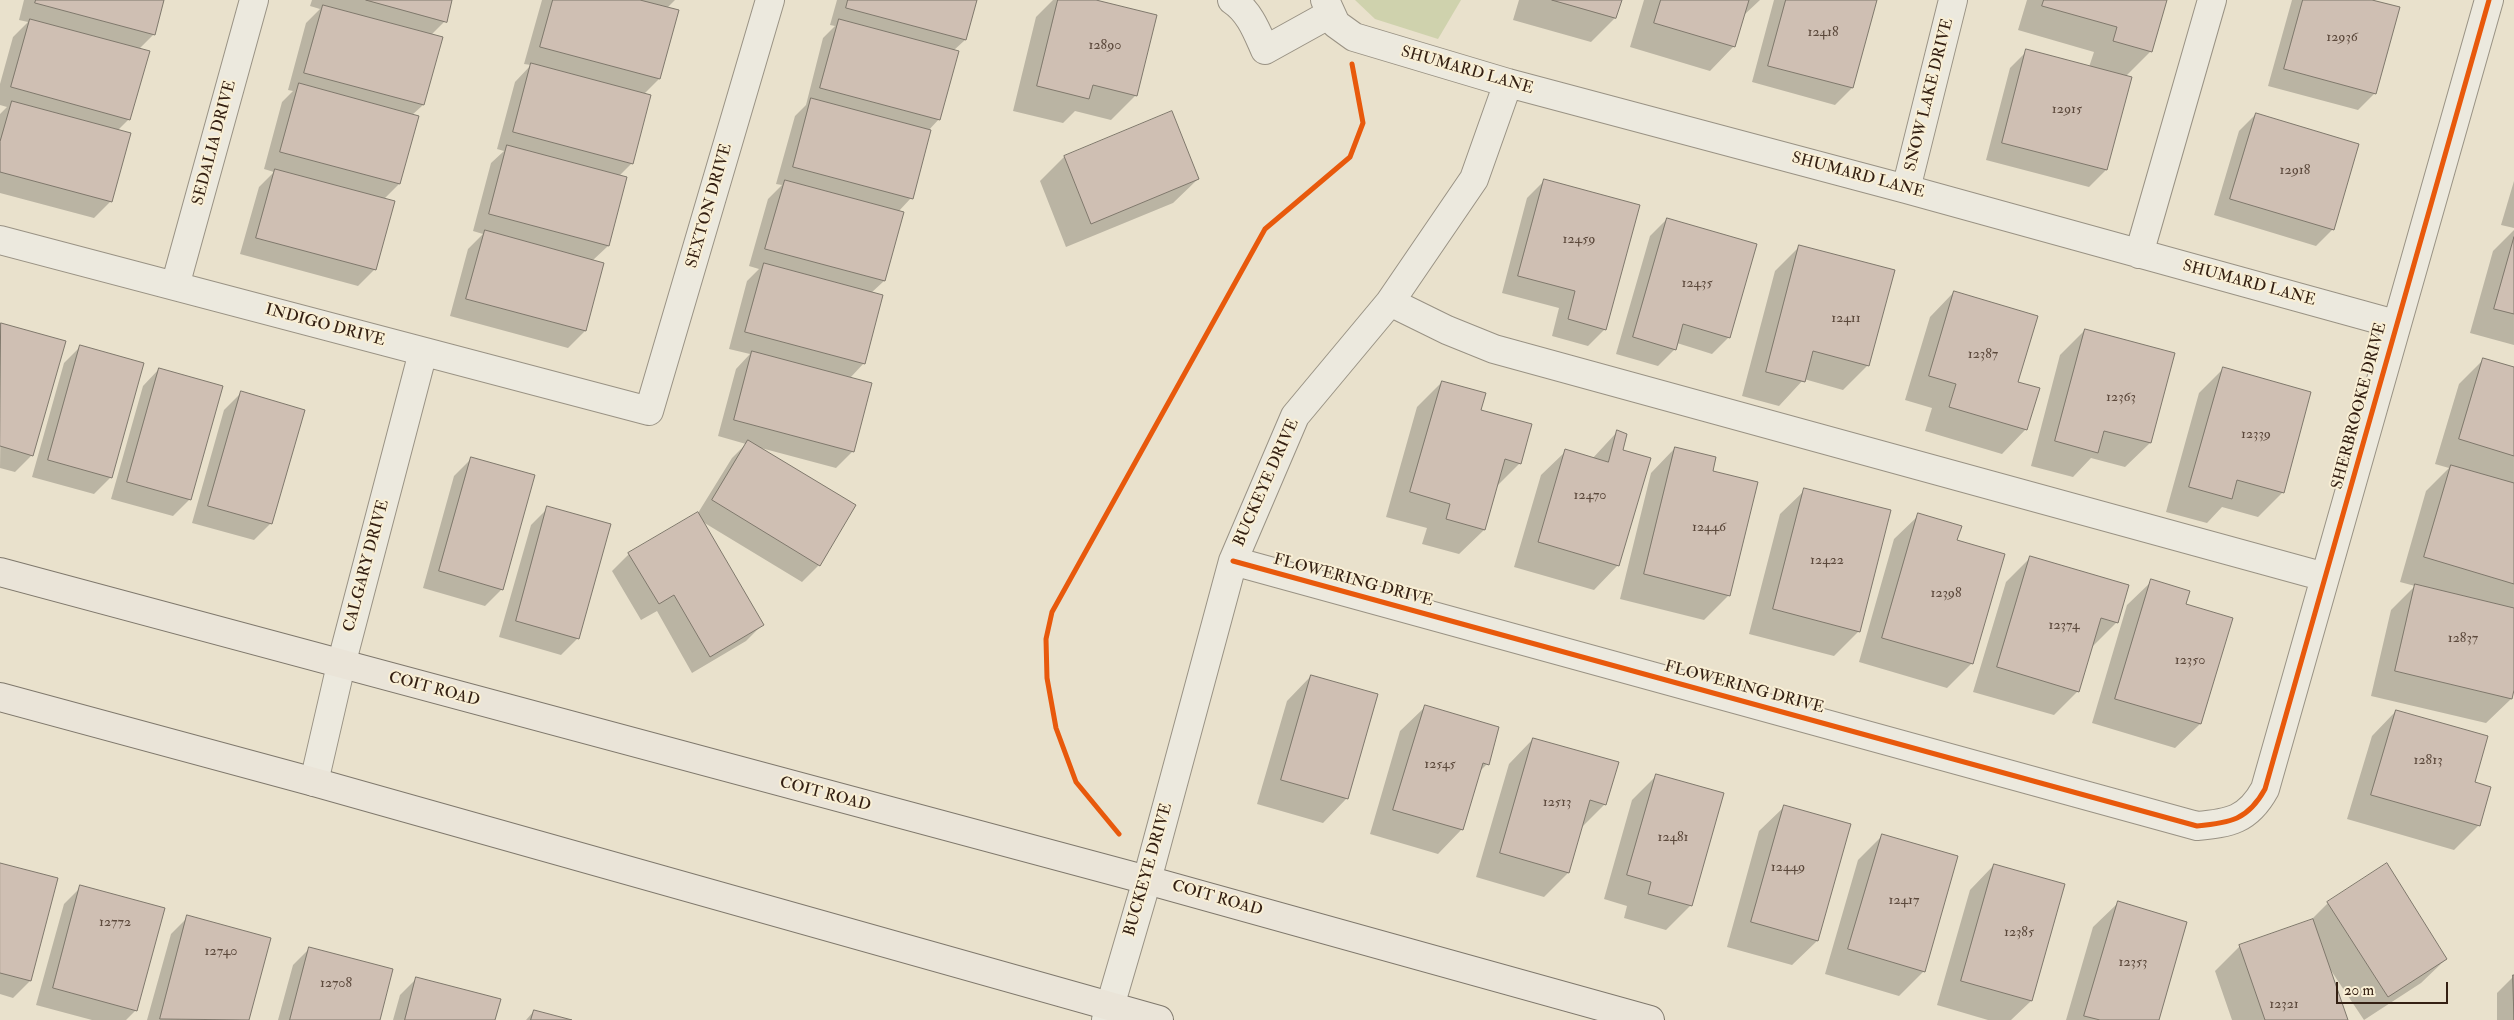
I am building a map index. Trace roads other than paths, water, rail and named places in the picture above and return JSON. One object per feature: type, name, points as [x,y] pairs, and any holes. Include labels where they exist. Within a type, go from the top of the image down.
[{"type":"main road","name":"COIT ROAD","points":[[0,572],[1147,880],[1650,1020]]},
{"type":"main road","points":[[0,697],[314,782],[1108,1013],[1159,1020]]},
{"type":"street","name":"SEDALIA DRIVE","points":[[175,286],[254,0]]},
{"type":"street","name":"SEXTON DRIVE","points":[[649,411],[770,0]]},
{"type":"street","points":[[1232,0],[1242,6],[1251,19],[1265,50],[1328,7]]},
{"type":"street","name":"SNOW LAKE DRIVE","points":[[1906,189],[1953,0]]},
{"type":"street","points":[[2139,254],[2212,0]]},
{"type":"street","name":"SHERBROOKE DRIVE","points":[[2247,813],[2257,804],[2265,789],[2395,324],[2489,0]]},
{"type":"street","name":"SHUMARD LANE","points":[[1328,7],[1341,29],[1354,37],[1508,83],[1906,189],[2395,324]]},
{"type":"street","name":"BUCKEYE DRIVE","points":[[1108,1013],[1147,880],[1233,561],[1295,416],[1390,302],[1474,179],[1508,83]]},
{"type":"street","name":"INDIGO DRIVE","points":[[0,240],[649,411]]},
{"type":"street","points":[[1390,302],[1447,330],[1494,349],[2325,578]]},
{"type":"street","name":"CALGARY DRIVE","points":[[314,782],[341,665],[423,352]]},
{"type":"street","name":"FLOWERING DRIVE","points":[[1233,561],[2197,826],[2222,824],[2247,813]]}]
